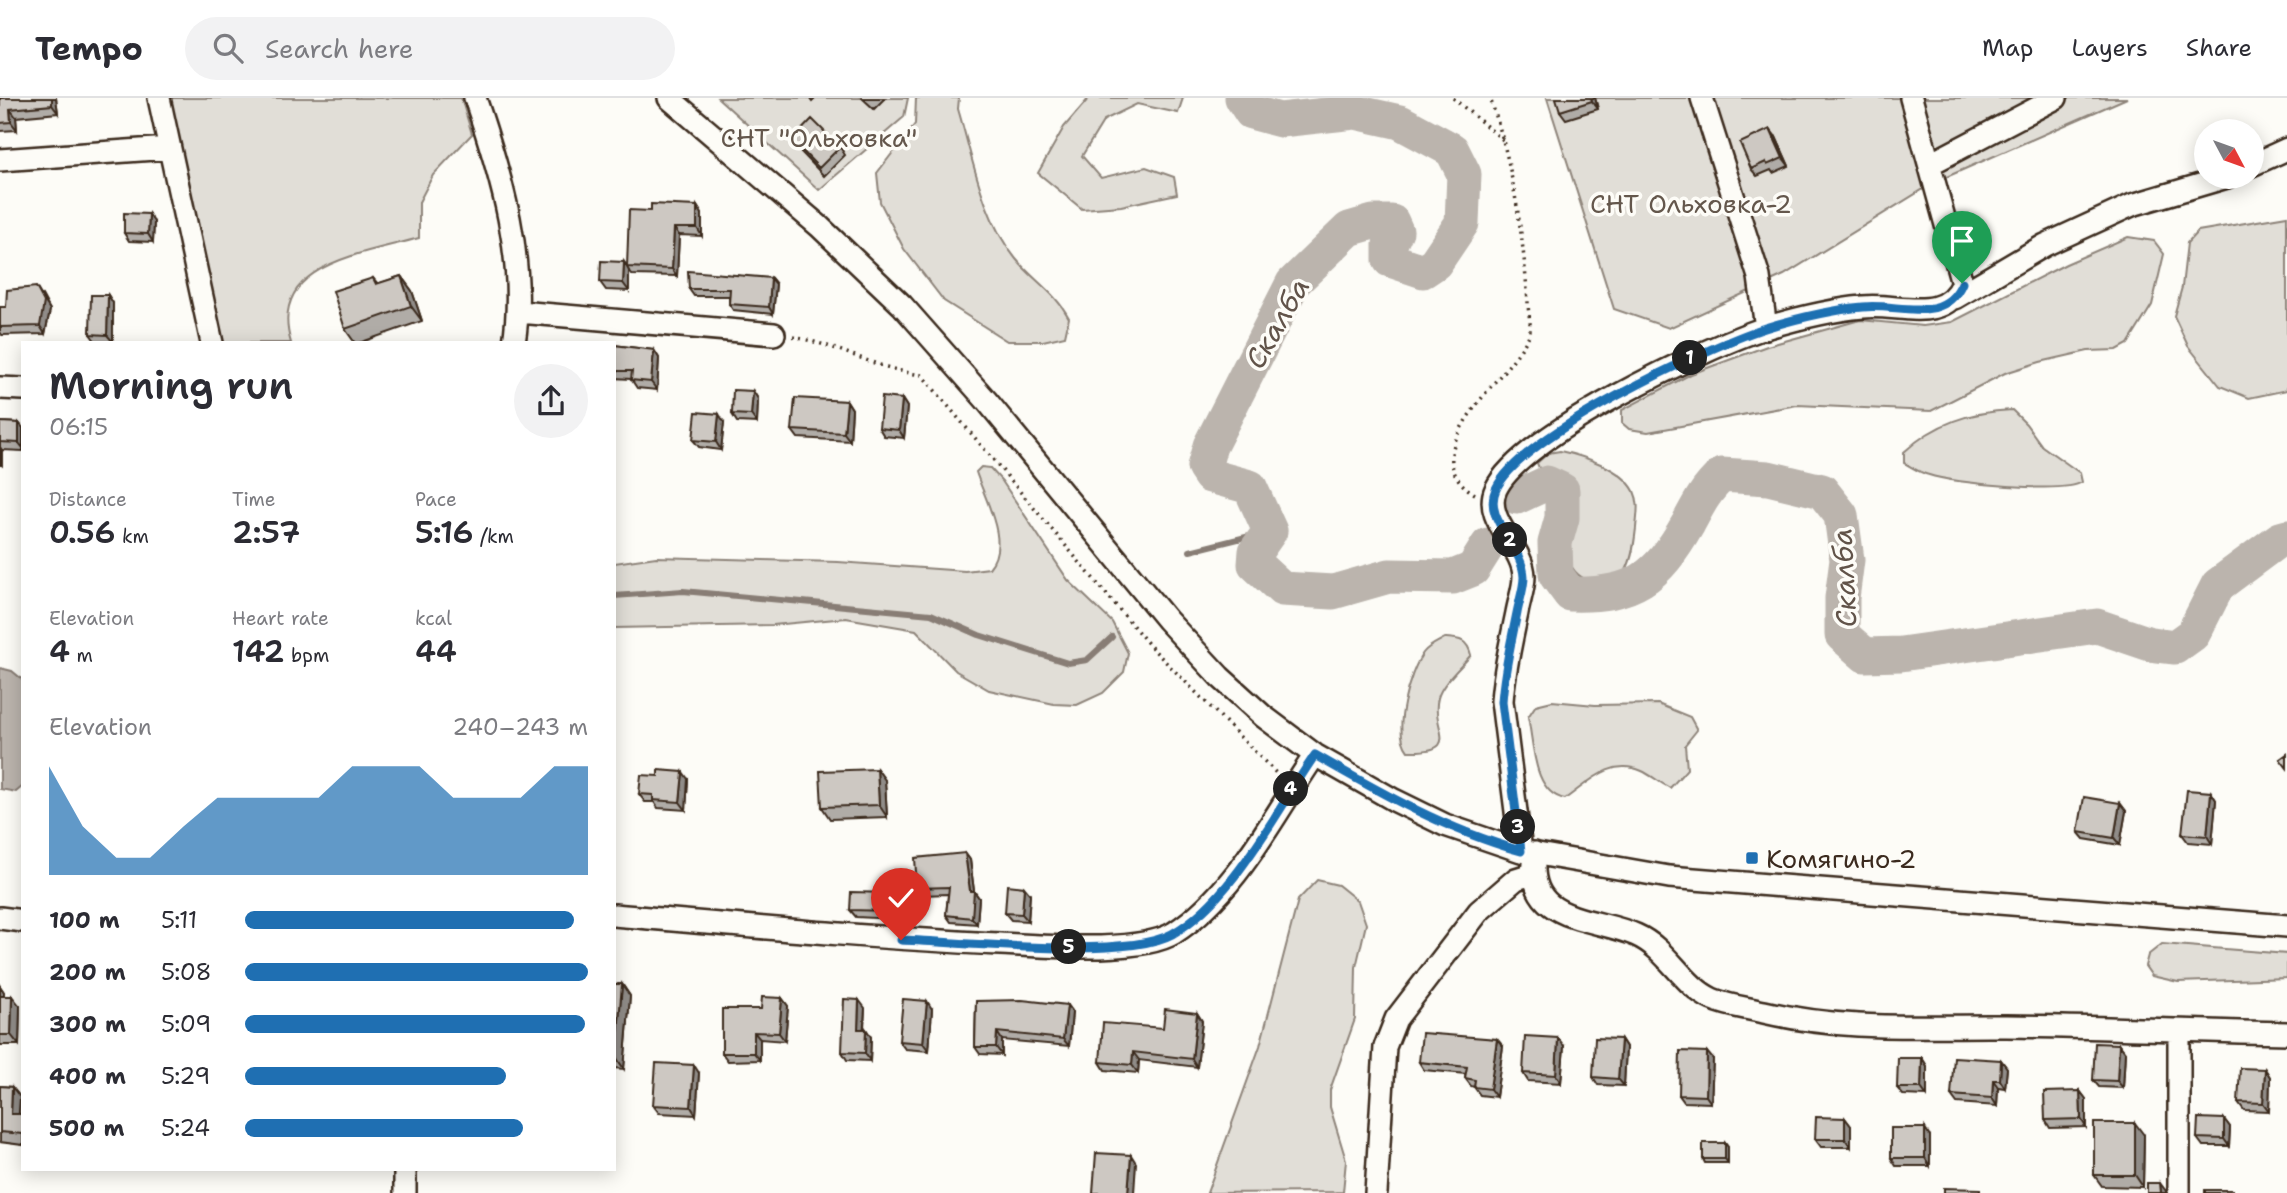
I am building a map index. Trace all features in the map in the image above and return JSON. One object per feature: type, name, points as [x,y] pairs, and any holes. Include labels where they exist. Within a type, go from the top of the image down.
[{"type":"street","points":[[159,98],[212,341]]},
{"type":"street","points":[[475,98],[502,184],[519,292],[514,341]]},
{"type":"street","points":[[669,98],[819,226],[902,305],[986,400],[1167,620],[1263,716],[1315,755],[1394,800],[1445,825],[1529,859],[1669,877],[2287,926]]},
{"type":"street","points":[[1702,98],[1759,276],[1766,328]]},
{"type":"street","points":[[1910,98],[1962,283],[1955,298]]},
{"type":"street","points":[[1933,173],[2056,98]]},
{"type":"street","points":[[0,160],[169,148]]},
{"type":"street","points":[[2264,160],[2287,149]]},
{"type":"street","points":[[2194,187],[2132,205],[2045,245],[1943,307],[1864,307],[1766,328],[1700,353],[1564,427],[1509,468],[1495,491],[1492,509],[1511,543],[1524,576],[1504,677],[1502,702],[1529,859],[1548,902],[1562,912],[1634,934],[1656,946],[1698,989],[1711,998],[1792,1019],[1891,1029],[2003,1026],[2287,1033]]},
{"type":"street","points":[[519,312],[775,334]]},
{"type":"street","points":[[0,388],[21,389]]},
{"type":"street","points":[[616,915],[901,940],[1066,947],[1149,941],[1171,935],[1218,894],[1251,851],[1315,755]]},
{"type":"street","points":[[1376,1193],[1385,1047],[1396,1019],[1479,911],[1517,879],[1529,859]]},
{"type":"street","points":[[0,918],[21,921]]},
{"type":"street","points":[[2179,1031],[2179,1193]]},
{"type":"street","points":[[405,1171],[405,1193]]},
{"type":"path","points":[[1453,98],[1505,141]]},
{"type":"path","points":[[1490,98],[1505,141],[1525,264],[1530,333],[1499,379],[1460,428],[1451,463],[1468,489],[1492,509]]},
{"type":"path","points":[[775,334],[818,341],[890,371],[922,375],[1150,646],[1291,789]]},
{"type":"green space","points":[[165,98],[461,98],[472,134],[433,175],[419,202],[419,238],[348,257],[325,266],[306,279],[293,295],[287,316],[291,341],[216,341]]},
{"type":"green space","name":"СНТ \"Ольховка\"","points":[[718,98],[908,98],[904,117],[819,190]]},
{"type":"green space","points":[[916,98],[959,98],[958,109],[974,167],[995,225],[1016,259],[1064,309],[1069,318],[1065,336],[1043,341],[1007,341],[944,301],[904,249],[880,202],[877,173],[915,124]]},
{"type":"green space","points":[[1089,98],[1183,98],[1178,113],[1137,104],[1104,120],[1082,156],[1101,178],[1146,167],[1174,177],[1177,194],[1121,206],[1082,209],[1038,173],[1064,127]]},
{"type":"green space","name":"СНТ Ольховка-2","points":[[1547,98],[2127,98],[1935,182],[1784,275],[1669,328],[1614,309]]},
{"type":"green space","points":[[2287,216],[2287,390],[2249,398],[2220,386],[2188,346],[2174,316],[2182,287],[2187,243],[2198,231]]},
{"type":"green space","points":[[2128,237],[2154,241],[2164,254],[2152,305],[2128,344],[2117,350],[2088,351],[2005,373],[1931,411],[1797,405],[1648,432],[1629,429],[1622,423],[1622,410],[1691,374],[1767,346],[1860,320],[1923,326],[1952,322],[2066,264]]},
{"type":"green space","points":[[2012,410],[2042,446],[2080,473],[2082,482],[2054,487],[1983,484],[1929,475],[1904,463],[1904,452],[1941,426],[1982,413]]},
{"type":"green space","points":[[1560,451],[1611,470],[1621,476],[1634,491],[1638,509],[1633,549],[1626,569],[1621,577],[1613,582],[1603,584],[1590,581],[1576,572],[1569,560],[1568,545],[1574,498],[1571,486],[1560,477],[1541,473],[1537,463],[1548,453]]},
{"type":"green space","points":[[981,467],[990,468],[1002,481],[1068,580],[1112,622],[1128,653],[1124,672],[1103,693],[1077,705],[1054,704],[989,690],[956,671],[916,630],[846,618],[773,625],[616,628],[616,563],[656,557],[838,562],[965,571],[989,568],[998,546],[997,534],[976,472]]},
{"type":"green space","points":[[1445,638],[1462,641],[1471,655],[1440,692],[1437,709],[1440,743],[1436,748],[1425,751],[1408,751],[1403,742],[1402,717],[1412,674],[1423,653]]},
{"type":"green space","points":[[1552,701],[1595,705],[1658,704],[1690,717],[1697,730],[1685,745],[1687,769],[1670,788],[1642,771],[1620,767],[1601,773],[1565,799],[1554,795],[1541,778],[1537,766],[1528,717],[1536,705]]},
{"type":"green space","points":[[1317,880],[1338,885],[1358,901],[1366,924],[1356,967],[1355,1019],[1330,1090],[1330,1107],[1346,1160],[1343,1192],[1207,1193],[1260,1046],[1298,900]]},
{"type":"green space","points":[[2162,944],[2287,954],[2287,978],[2178,982],[2152,976],[2145,966],[2148,955]]},
{"type":"shaded area","points":[[0,668],[12,671],[21,678],[21,788],[16,792],[0,789]]},
{"type":"building","points":[[0,98],[52,98],[52,105],[10,109],[11,122],[0,123]]},
{"type":"building","points":[[1556,98],[1591,98],[1592,101],[1560,111]]},
{"type":"building","points":[[812,119],[840,147],[819,168],[792,140]]},
{"type":"building","points":[[1770,129],[1783,158],[1751,169],[1740,143]]},
{"type":"building","points":[[651,204],[697,206],[697,228],[674,228],[672,269],[627,267],[629,210],[651,211]]},
{"type":"building","points":[[124,213],[149,214],[148,234],[124,233]]},
{"type":"building","points":[[601,261],[624,262],[623,283],[600,282]]},
{"type":"building","points":[[688,271],[771,278],[769,307],[729,304],[730,289],[689,289]]},
{"type":"building","points":[[401,276],[411,306],[345,329],[333,291],[373,278],[376,284]]},
{"type":"building","points":[[36,287],[44,302],[40,326],[0,327],[0,307],[6,307],[7,290]]},
{"type":"building","points":[[91,295],[108,295],[107,335],[90,334]]},
{"type":"building","points":[[616,345],[654,350],[651,382],[631,380],[632,371],[616,371]]},
{"type":"building","points":[[733,390],[753,391],[751,415],[732,414]]},
{"type":"building","points":[[882,397],[902,399],[899,430],[879,428]]},
{"type":"building","points":[[795,398],[847,401],[844,433],[792,430]]},
{"type":"building","points":[[696,412],[719,414],[716,442],[693,440]]},
{"type":"building","points":[[0,422],[19,423],[19,443],[0,442]]},
{"type":"building","points":[[2287,754],[2287,768],[2280,759]]},
{"type":"building","points":[[877,769],[879,805],[822,807],[820,771]]},
{"type":"building","points":[[658,770],[683,772],[680,802],[653,800],[653,795],[639,794],[641,775],[658,776]]},
{"type":"building","points":[[2187,790],[2211,792],[2207,836],[2182,834]]},
{"type":"building","points":[[2084,797],[2120,803],[2114,838],[2078,832]]},
{"type":"building","points":[[965,853],[970,891],[974,891],[972,918],[946,915],[949,887],[917,888],[915,858]]},
{"type":"building","points":[[1007,885],[1024,887],[1022,914],[1005,913]]},
{"type":"building","points":[[851,892],[890,893],[889,911],[850,910]]},
{"type":"building","points":[[616,984],[622,984],[616,1057]]},
{"type":"building","points":[[0,996],[12,996],[11,1035],[0,1035]]},
{"type":"building","points":[[762,997],[782,998],[779,1033],[754,1032],[754,1053],[722,1053],[722,1009],[761,1009]]},
{"type":"building","points":[[844,999],[859,1000],[858,1029],[866,1029],[865,1053],[842,1052]]},
{"type":"building","points":[[903,999],[927,1001],[923,1043],[899,1041]]},
{"type":"building","points":[[1022,1000],[1067,1005],[1063,1039],[997,1032],[996,1047],[975,1047],[976,1001]]},
{"type":"building","points":[[1165,1009],[1197,1013],[1192,1059],[1133,1052],[1132,1065],[1100,1062],[1103,1023],[1163,1028]]},
{"type":"building","points":[[1422,1033],[1497,1039],[1490,1089],[1474,1087],[1475,1080],[1465,1078],[1467,1067],[1419,1062]]},
{"type":"building","points":[[1525,1036],[1558,1038],[1556,1075],[1523,1073]]},
{"type":"building","points":[[1595,1038],[1621,1039],[1618,1079],[1593,1077]]},
{"type":"building","points":[[2095,1043],[2119,1044],[2117,1081],[2093,1080]]},
{"type":"building","points":[[1680,1051],[1707,1052],[1706,1096],[1679,1095]]},
{"type":"building","points":[[1954,1057],[2001,1060],[2000,1080],[1993,1080],[1992,1098],[1951,1095]]},
{"type":"building","points":[[1898,1058],[1922,1058],[1921,1088],[1897,1088]]},
{"type":"building","points":[[656,1063],[694,1065],[691,1107],[653,1105]]},
{"type":"building","points":[[2240,1068],[2265,1069],[2263,1103],[2238,1102]]},
{"type":"building","points":[[0,1086],[12,1087],[11,1114],[21,1114],[21,1134],[0,1132]]},
{"type":"building","points":[[2080,1091],[2081,1119],[2045,1120],[2044,1092]]},
{"type":"building","points":[[1816,1117],[1845,1118],[1845,1139],[1815,1139]]},
{"type":"building","points":[[2198,1118],[2224,1119],[2224,1139],[2197,1138]]},
{"type":"building","points":[[2094,1123],[2135,1123],[2135,1175],[2094,1175]]},
{"type":"building","points":[[1891,1128],[1925,1128],[1925,1158],[1891,1158]]},
{"type":"building","points":[[1703,1143],[1725,1143],[1725,1159],[1703,1159]]},
{"type":"building","points":[[1096,1153],[1131,1155],[1128,1193],[1093,1193]]},
{"type":"building","points":[[2147,1183],[2160,1183],[2161,1193],[2147,1193]]},
{"type":"building","points":[[1944,1188],[1980,1189],[1980,1193],[1944,1193]]},
{"type":"building","points":[[2205,1190],[2233,1190],[2233,1193],[2205,1193]]},
{"type":"waterway","name":"Скалба","points":[[1242,98],[1251,112],[1280,120],[1355,112],[1400,122],[1452,150],[1464,174],[1462,223],[1435,263],[1423,271],[1390,260],[1390,244],[1396,231],[1392,222],[1373,222],[1349,229],[1293,283],[1210,446],[1204,467],[1210,476],[1250,487],[1270,531],[1256,551],[1255,564],[1282,589],[1333,592],[1389,576],[1453,577],[1473,569],[1488,545]]},
{"type":"waterway","name":"Скалба","points":[[1517,497],[1547,483],[1562,490],[1562,518],[1555,543],[1556,575],[1570,594],[1592,594],[1627,587],[1654,570],[1677,543],[1699,504],[1722,475],[1768,478],[1822,491],[1841,515],[1847,560],[1842,598],[1842,635],[1865,655],[1901,654],[2097,626],[2150,644],[2175,647],[2193,634],[2218,585],[2280,539],[2287,537]]},
{"type":"waterway","points":[[1190,551],[1270,531]]},
{"type":"waterway","points":[[616,596],[683,591],[931,614],[979,635],[1068,663],[1087,660],[1112,637]]},
{"type":"place","name":"Комягино-2","points":[[1752,858]]},
{"type":"route","points":[[901,940],[1066,947],[1119,945],[1171,935],[1195,917],[1218,894],[1251,851],[1315,755],[1394,800],[1445,825],[1521,851],[1502,702],[1504,677],[1524,576],[1511,543],[1492,509],[1495,491],[1509,468],[1564,427],[1700,353],[1766,328],[1864,307],[1943,307],[1955,298],[1962,283]]}]
